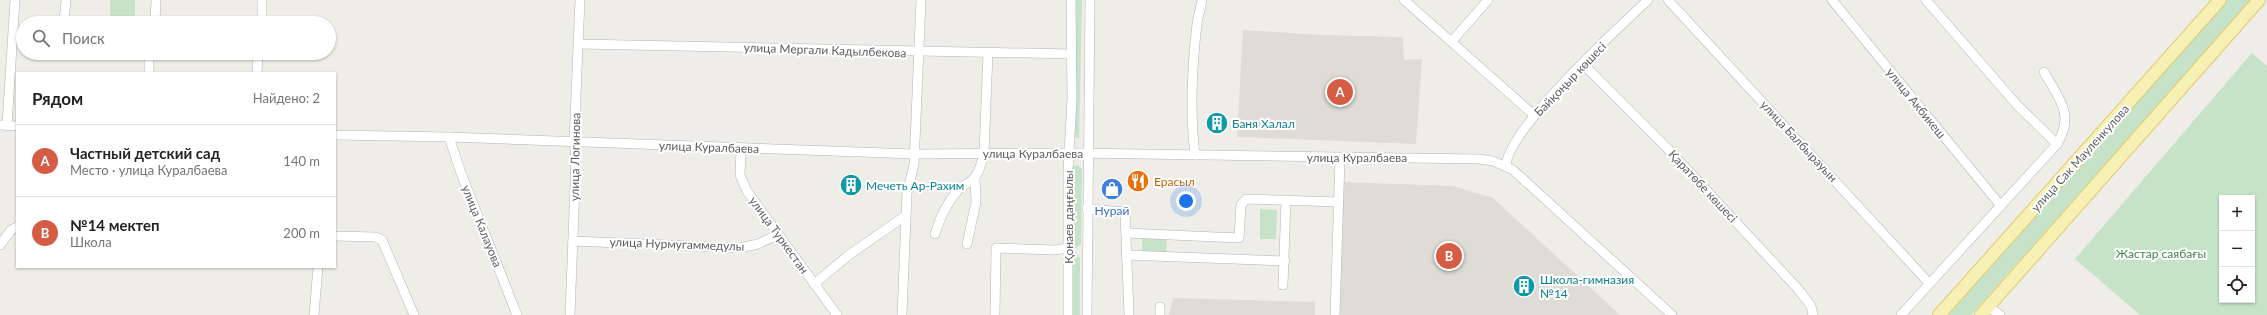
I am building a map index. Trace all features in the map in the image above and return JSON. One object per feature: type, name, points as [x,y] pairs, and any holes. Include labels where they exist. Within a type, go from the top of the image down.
[{"type":"main road","name":"улица Сак Мауленкулова","points":[[1939,315],[2220,0]]},
{"type":"main road","points":[[1984,311],[2259,0]]},
{"type":"street","points":[[14,0],[4,125],[16,126]]},
{"type":"street","points":[[65,16],[66,0]]},
{"type":"street","points":[[155,16],[156,0]]},
{"type":"street","points":[[262,0],[262,16]]},
{"type":"street","name":"улица Логинова","points":[[570,315],[576,158],[574,141],[580,0]]},
{"type":"street","points":[[902,315],[906,193],[914,164],[921,0]]},
{"type":"street","name":"Қонаев даңғылы","points":[[1068,315],[1069,153],[1072,54],[1071,0]]},
{"type":"street","name":"Қонаев даңғылы","points":[[1088,315],[1087,209],[1090,0]]},
{"type":"street","points":[[1195,155],[1195,65],[1197,24],[1202,0]]},
{"type":"street","points":[[1404,0],[1534,115]]},
{"type":"street","points":[[1452,41],[1488,0]]},
{"type":"street","name":"Байқоңыр көшесі","points":[[1506,166],[1507,156],[1512,145],[1534,115],[1648,0]]},
{"type":"street","name":"улица Балбырауын","points":[[1668,0],[1929,283]]},
{"type":"street","name":"улица Акбикеш","points":[[1832,0],[2001,206]]},
{"type":"street","points":[[1926,0],[2018,106],[2057,144]]},
{"type":"street","name":"улица Мергали Кадылбекова","points":[[579,44],[1072,54]]},
{"type":"street","points":[[967,244],[976,202],[975,178],[984,153],[988,53]]},
{"type":"street","points":[[149,60],[149,72]]},
{"type":"street","points":[[257,72],[258,60]]},
{"type":"street","name":"Қаратөбе көшесі","points":[[1584,64],[1669,150],[1798,288],[1810,306],[1813,315]]},
{"type":"street","points":[[1901,315],[2057,144],[2063,133],[2065,110],[2044,72]]},
{"type":"street","name":"улица Куралбаева","points":[[336,135],[574,141],[741,149],[914,154],[1089,153],[1340,158],[1404,156],[1479,158],[1506,166],[1672,315]]},
{"type":"street","name":"улица Калауова","points":[[448,137],[517,315]]},
{"type":"street","name":"улица Туркестан","points":[[741,149],[739,168],[742,182],[837,315]]},
{"type":"street","points":[[1335,315],[1340,158]]},
{"type":"street","points":[[934,234],[940,217],[950,200],[959,188],[975,178]]},
{"type":"street","points":[[1126,234],[1239,238],[1243,201],[1286,200],[1338,202]]},
{"type":"street","points":[[1283,285],[1286,200]]},
{"type":"street","points":[[1087,209],[1125,212],[1129,315]]},
{"type":"street","points":[[814,284],[849,254],[905,216]]},
{"type":"street","points":[[0,245],[11,230],[16,228]]},
{"type":"street","name":"улица Нурмугаммедулы","points":[[573,241],[739,248],[758,244],[779,234]]},
{"type":"street","points":[[336,236],[368,236],[382,240],[414,315]]},
{"type":"street","points":[[995,315],[996,248],[1055,250],[1068,248]]},
{"type":"street","points":[[1126,254],[1285,261]]},
{"type":"street","points":[[314,315],[318,268]]},
{"type":"street","points":[[1984,311],[2000,315]]},
{"type":"shaded area","points":[[1243,30],[1321,35],[1403,37],[1404,60],[1422,59],[1416,144],[1237,137]]},
{"type":"shaded area","points":[[1344,182],[1453,186],[1493,198],[1620,315],[1339,315]]},
{"type":"shaded area","points":[[1173,298],[1315,302],[1315,315],[1169,315]]},
{"type":"green space","points":[[110,0],[135,0],[135,16],[110,16]]},
{"type":"green space","points":[[1072,0],[1082,0],[1079,138],[1071,137]]},
{"type":"green space","points":[[2227,0],[2251,0],[1971,315],[1948,315]]},
{"type":"green space","name":"Жастар саябағы","points":[[2252,53],[2267,66],[2267,315],[2140,315],[2075,259]]},
{"type":"green space","points":[[1077,165],[1082,169],[1081,244],[1076,248],[1072,248],[1072,167]]},
{"type":"green space","points":[[1260,209],[1277,210],[1276,239],[1260,239]]},
{"type":"green space","points":[[1142,235],[1167,236],[1166,255],[1142,254]]},
{"type":"green space","points":[[1076,253],[1080,258],[1080,315],[1069,315],[1072,254]]},
{"type":"place","name":"Частный детский сад","points":[[1340,92]]},
{"type":"place","name":"Баня Халал","points":[[1217,123]]},
{"type":"place","name":"Ерасыл","points":[[1138,181]]},
{"type":"place","name":"Мечеть Ар-Рахим","points":[[851,185]]},
{"type":"place","name":"Нурай","points":[[1112,189]]},
{"type":"place","name":"№14 мектеп","points":[[1449,256]]},
{"type":"place","name":"Школа-гимназия №14","points":[[1524,286]]}]
